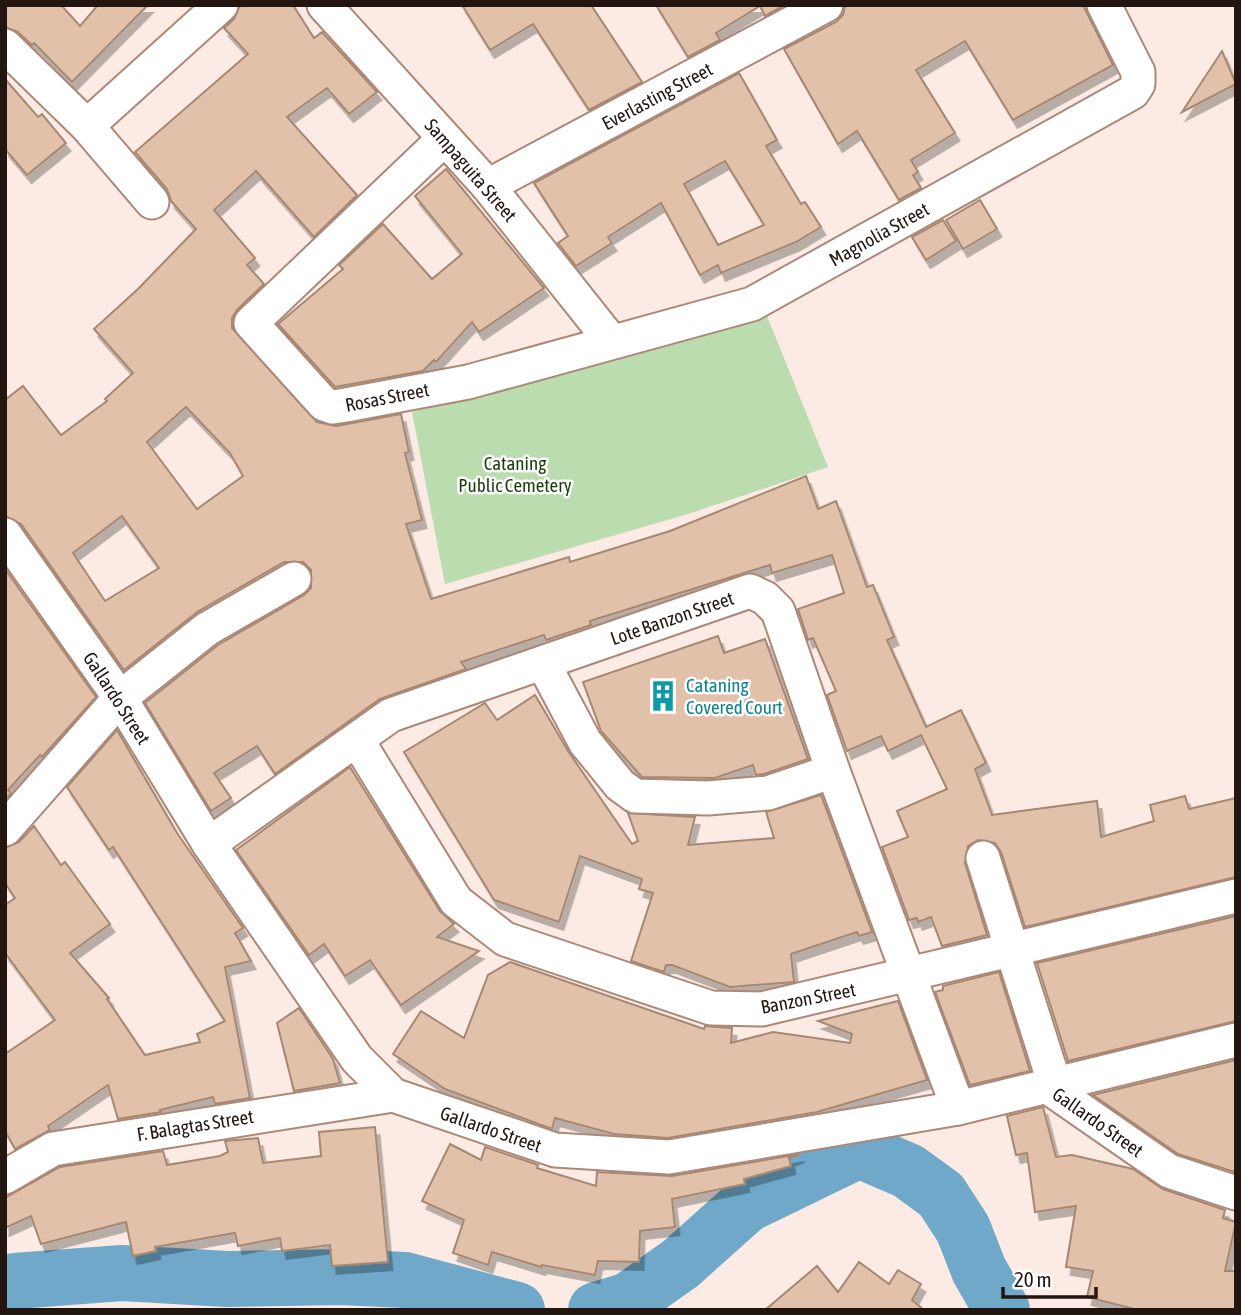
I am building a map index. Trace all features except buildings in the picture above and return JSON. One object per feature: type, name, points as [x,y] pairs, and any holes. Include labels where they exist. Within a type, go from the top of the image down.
[{"type":"street","points":[[87,126],[220,5]]},
{"type":"street","name":"Everlasting Street","points":[[488,187],[826,5]]},
{"type":"street","name":"Magnolia Street","points":[[611,341],[752,304],[1133,92],[1138,84],[1138,72],[1104,5]]},
{"type":"street","name":"Sampaguita Street","points":[[335,8],[444,139],[488,187],[611,341]]},
{"type":"street","points":[[5,46],[87,126],[152,202]]},
{"type":"street","name":"Rosas Street","points":[[444,139],[251,323],[324,404],[333,407],[468,382],[611,341]]},
{"type":"street","name":"Gallardo Street","points":[[5,535],[120,698],[209,844],[357,1059],[393,1095],[555,1150],[669,1157],[958,1108],[1049,1084],[1169,1171],[1236,1193]]},
{"type":"street","points":[[5,829],[120,698],[207,629],[294,579]]},
{"type":"street","name":"Lote Banzon Street","points":[[209,844],[391,715],[750,592],[765,598],[778,611],[833,771],[958,1108]]},
{"type":"street","points":[[543,663],[585,742],[620,785],[635,796],[708,798],[768,793],[833,771]]},
{"type":"street","name":"Banzon Street","points":[[357,740],[456,901],[505,939],[711,1008],[762,1009],[1236,896]]},
{"type":"street","points":[[983,858],[1014,950],[1049,1084],[1236,1040]]},
{"type":"street","name":"F. Balagtas Street","points":[[5,1177],[53,1149],[393,1095]]},
{"type":"green space","name":"Cataning Public Cemetery","points":[[767,316],[828,467],[685,515],[445,584],[412,412]]},
{"type":"waterway","points":[[596,1310],[629,1300],[680,1264],[746,1205],[859,1150],[908,1171],[941,1195],[963,1229],[979,1270],[1002,1310]]},
{"type":"waterway","points":[[5,1285],[15,1281],[122,1273],[227,1279],[341,1277],[405,1280],[517,1310]]},
{"type":"place","name":"Cataning Covered Court","points":[[663,696]]}]
